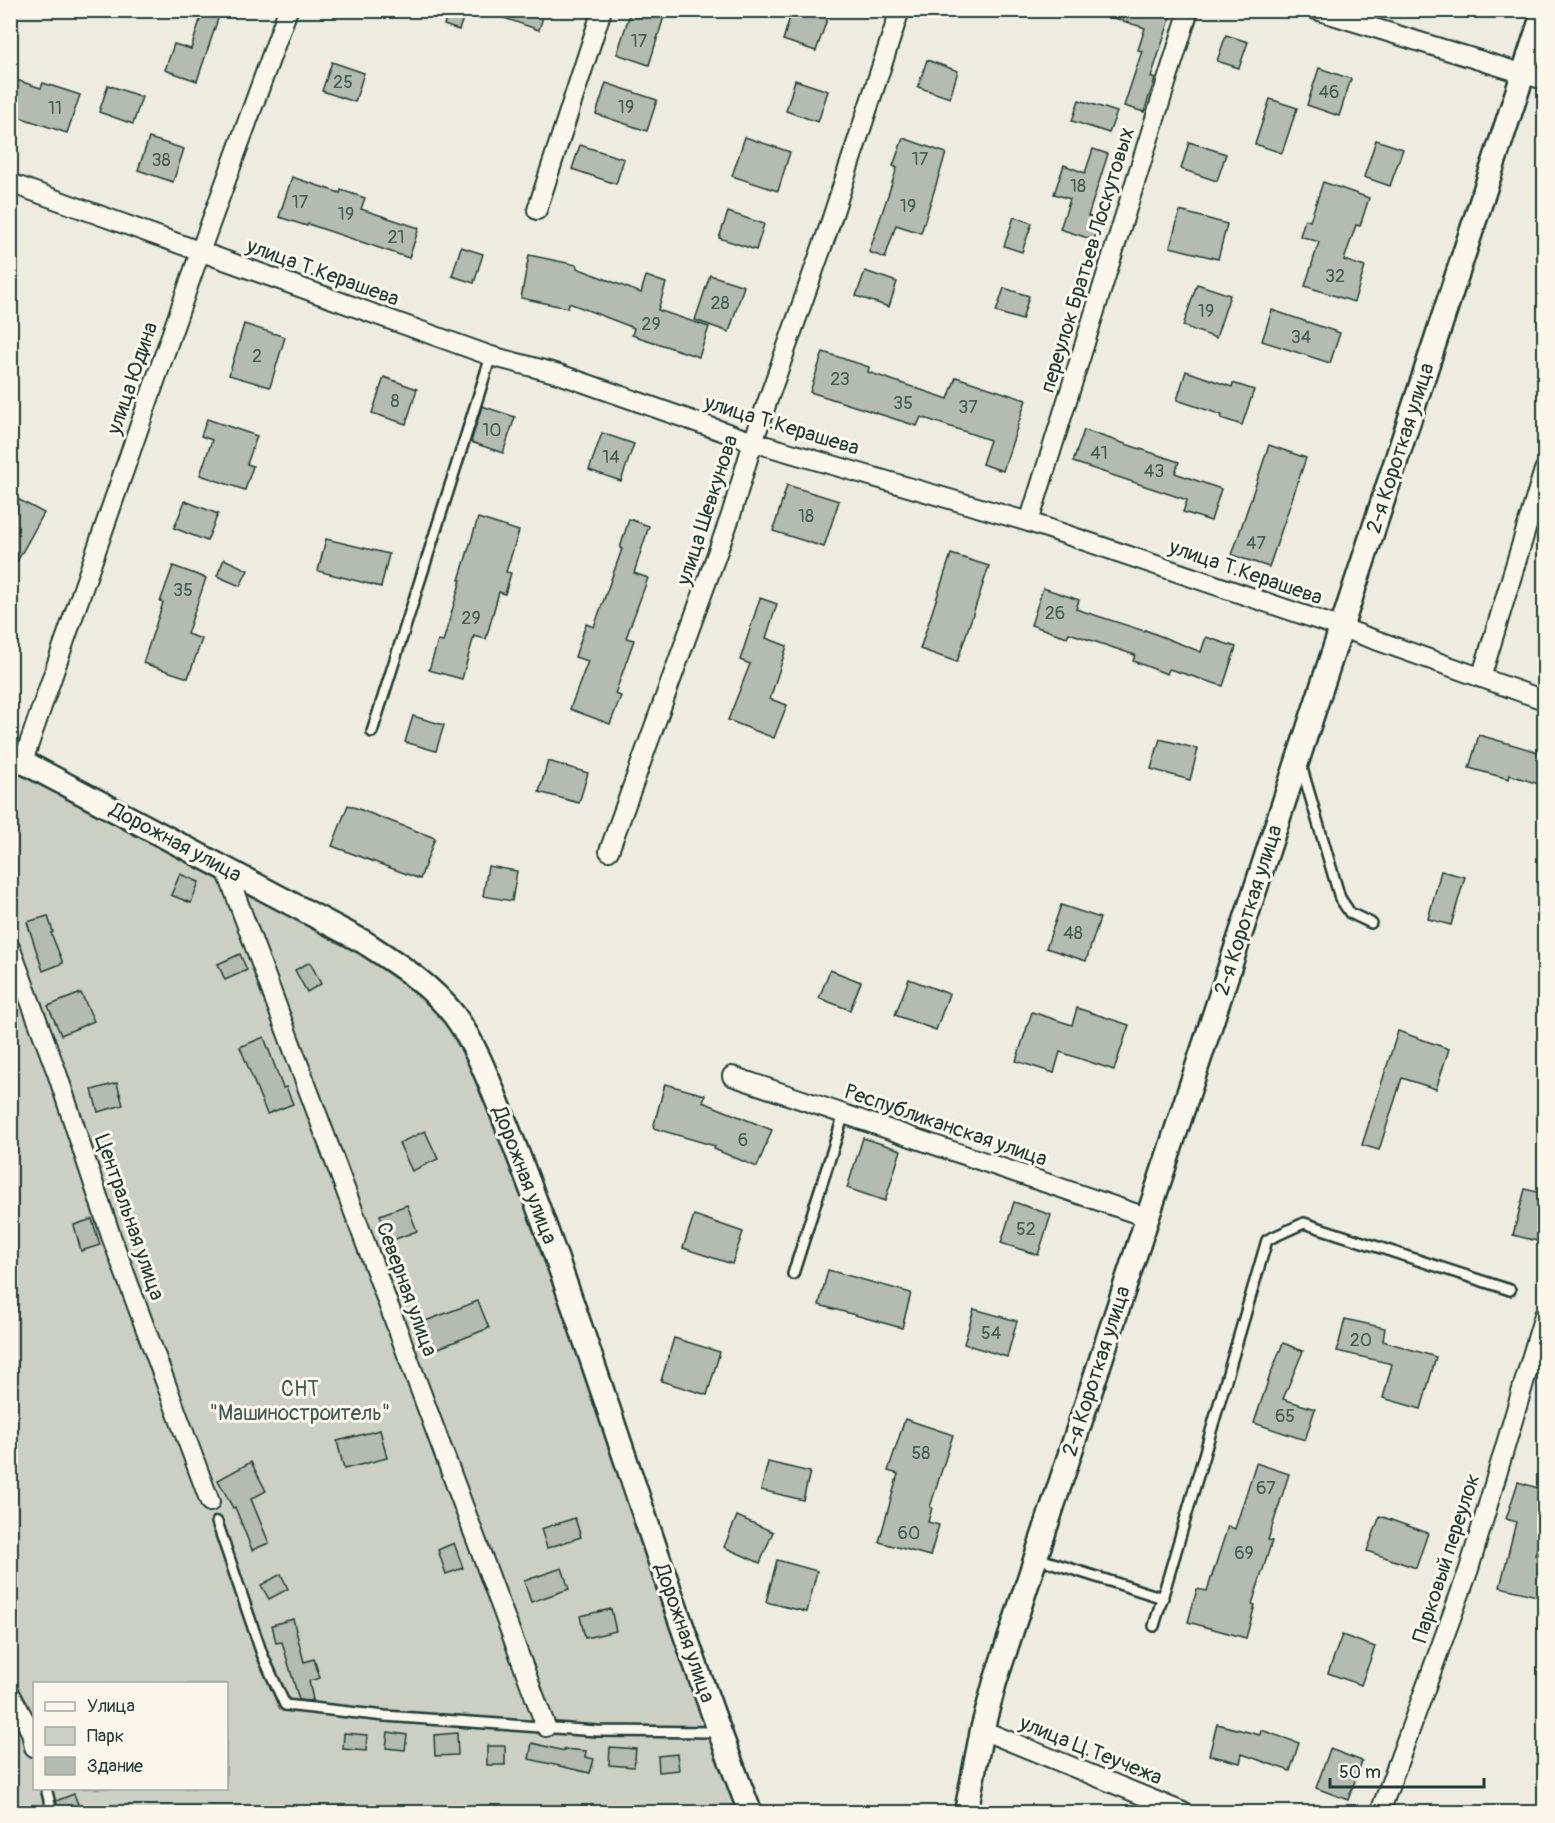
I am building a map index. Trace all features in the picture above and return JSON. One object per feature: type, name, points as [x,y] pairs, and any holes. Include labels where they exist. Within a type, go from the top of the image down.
[{"type":"street","name":"улица Юдина","points":[[17,758],[288,10]]},
{"type":"street","points":[[537,210],[602,10]]},
{"type":"street","name":"улица Шевкунова","points":[[609,851],[731,515],[753,442],[827,233],[900,10]]},
{"type":"street","name":"переулок Братьев Лоскутовых","points":[[1029,522],[1189,10]]},
{"type":"street","points":[[1316,10],[1545,80]]},
{"type":"street","name":"2-я Короткая улица","points":[[966,1812],[982,1730],[995,1682],[1146,1216],[1342,628],[1544,10]]},
{"type":"street","name":"улица Т.Керашева","points":[[10,183],[491,356],[559,374],[753,442],[1029,522],[1342,628],[1545,700]]},
{"type":"street","points":[[1481,678],[1545,470]]},
{"type":"street","name":"Дорожная улица","points":[[17,758],[364,942],[404,969],[434,994],[453,1014],[465,1032],[488,1078],[526,1174],[719,1732],[750,1812]]},
{"type":"street","name":"Северная улица","points":[[225,867],[546,1727]]},
{"type":"street","name":"Центральная улица","points":[[10,947],[57,1073],[111,1236],[210,1502]]},
{"type":"street","name":"Республиканская улица","points":[[732,1076],[1146,1216]]},
{"type":"street","name":"Парковый переулок","points":[[1380,1812],[1469,1569],[1545,1315]]},
{"type":"street","points":[[10,1693],[31,1732],[33,1742]]},
{"type":"street","name":"улица Ц.Теучежа","points":[[982,1730],[1183,1812]]},
{"type":"lane","points":[[372,732],[491,356]]},
{"type":"lane","points":[[1299,757],[1340,898],[1350,913],[1371,923]]},
{"type":"lane","points":[[793,1274],[844,1114]]},
{"type":"lane","points":[[1154,1626],[1267,1239],[1304,1223],[1510,1290]]},
{"type":"lane","points":[[217,1522],[262,1654],[285,1706],[385,1716],[597,1731],[719,1732]]},
{"type":"lane","points":[[1035,1558],[1163,1599]]},
{"type":"lane","points":[[46,1790],[52,1812]]},
{"type":"green space","name":"СНТ \"Машиностроитель\"","points":[[10,755],[364,942],[465,1032],[750,1812],[11,1812]]},
{"type":"building","points":[[203,10],[221,10],[197,81],[165,70],[174,44],[191,49]]},
{"type":"building","points":[[448,10],[466,10],[459,30],[444,25]]},
{"type":"building","points":[[491,10],[545,10],[539,30],[490,13]]},
{"type":"building","points":[[631,10],[666,10],[649,65],[617,54]]},
{"type":"building","points":[[792,10],[817,10],[829,14],[816,51],[783,40]]},
{"type":"building","points":[[1102,10],[1173,10],[1151,77],[1155,79],[1144,112],[1124,106],[1142,51],[1138,50],[1145,28],[1101,14]]},
{"type":"building","points":[[1226,35],[1248,42],[1239,68],[1217,61]]},
{"type":"building","points":[[927,60],[958,71],[950,98],[918,87]]},
{"type":"building","points":[[332,62],[364,73],[355,102],[322,91]]},
{"type":"building","points":[[1319,68],[1351,79],[1339,116],[1307,105]]},
{"type":"building","points":[[10,78],[41,88],[43,83],[80,95],[67,133],[10,114]]},
{"type":"building","points":[[795,80],[828,91],[818,122],[786,111]]},
{"type":"building","points":[[606,83],[657,100],[647,131],[596,114]]},
{"type":"building","points":[[108,85],[142,97],[133,124],[99,112]]},
{"type":"building","points":[[1270,99],[1297,108],[1282,153],[1255,144]]},
{"type":"building","points":[[1079,100],[1117,112],[1109,133],[1072,121]]},
{"type":"building","points":[[745,137],[790,152],[778,191],[732,176]]},
{"type":"building","points":[[149,138],[184,149],[173,182],[138,170]]},
{"type":"building","points":[[903,138],[946,153],[921,233],[896,225],[885,258],[869,252],[897,168],[893,166]]},
{"type":"building","points":[[1376,140],[1403,149],[1390,186],[1364,177]]},
{"type":"building","points":[[1189,142],[1226,154],[1217,181],[1181,169]]},
{"type":"building","points":[[580,145],[624,159],[616,184],[572,169]]},
{"type":"building","points":[[1093,149],[1108,154],[1088,216],[1100,221],[1094,240],[1060,229],[1070,199],[1054,194],[1064,165],[1085,173]]},
{"type":"building","points":[[292,177],[340,193],[341,190],[365,198],[361,209],[419,228],[409,258],[308,224],[307,226],[279,217]]},
{"type":"building","points":[[1323,182],[1369,198],[1360,226],[1356,225],[1344,260],[1365,267],[1354,302],[1305,286],[1319,242],[1300,236],[1305,219],[1310,221]]},
{"type":"building","points":[[1180,211],[1227,224],[1218,259],[1170,247]]},
{"type":"building","points":[[728,212],[764,224],[756,250],[719,238]]},
{"type":"building","points":[[1014,217],[1032,223],[1022,252],[1004,246]]},
{"type":"building","points":[[461,247],[483,254],[474,283],[452,276]]},
{"type":"building","points":[[529,255],[577,265],[577,268],[641,293],[646,276],[666,283],[658,310],[709,327],[699,357],[632,335],[634,328],[569,303],[568,308],[521,298]]},
{"type":"building","points":[[865,271],[897,282],[889,307],[856,296]]},
{"type":"building","points":[[710,275],[744,286],[729,332],[695,320]]},
{"type":"building","points":[[1197,284],[1230,295],[1216,338],[1183,326]]},
{"type":"building","points":[[1004,288],[1029,296],[1022,320],[996,312]]},
{"type":"building","points":[[1272,310],[1340,333],[1330,363],[1262,341]]},
{"type":"building","points":[[244,324],[285,337],[270,387],[229,375]]},
{"type":"building","points":[[823,352],[869,367],[868,372],[948,399],[956,377],[1026,400],[1003,471],[982,464],[990,440],[921,417],[917,426],[810,392]]},
{"type":"building","points":[[1186,371],[1232,387],[1233,383],[1254,390],[1242,425],[1221,418],[1222,415],[1177,400]]},
{"type":"building","points":[[384,377],[417,389],[406,424],[372,413]]},
{"type":"building","points":[[482,406],[515,417],[503,453],[471,442]]},
{"type":"building","points":[[207,419],[257,436],[247,464],[253,466],[245,490],[200,475],[212,440],[201,436]]},
{"type":"building","points":[[1084,430],[1179,462],[1175,473],[1221,489],[1211,521],[1183,512],[1187,500],[1073,462]]},
{"type":"building","points":[[602,433],[634,444],[621,481],[589,470]]},
{"type":"building","points":[[1269,445],[1306,458],[1269,567],[1232,555]]},
{"type":"building","points":[[787,485],[839,501],[824,547],[773,531]]},
{"type":"building","points":[[10,495],[44,513],[10,574]]},
{"type":"building","points":[[185,501],[218,514],[207,541],[174,528]]},
{"type":"building","points":[[478,518],[519,531],[506,572],[511,573],[505,594],[499,592],[486,639],[474,636],[462,679],[429,670],[438,641],[443,642]]},
{"type":"building","points":[[629,519],[649,526],[634,573],[648,578],[626,638],[634,640],[615,694],[621,696],[610,724],[570,709],[588,661],[575,657],[586,624],[594,627],[622,549],[620,548]]},
{"type":"building","points":[[326,539],[389,554],[381,587],[318,571]]},
{"type":"building","points":[[951,554],[989,566],[957,662],[920,649]]},
{"type":"building","points":[[224,559],[248,570],[240,586],[217,576]]},
{"type":"building","points":[[173,566],[206,578],[187,634],[202,639],[188,678],[143,663]]},
{"type":"building","points":[[1043,588],[1079,600],[1076,609],[1145,630],[1201,652],[1206,637],[1236,647],[1223,686],[1169,669],[1167,674],[1133,661],[1135,655],[1069,633],[1067,637],[1031,625]]},
{"type":"building","points":[[760,598],[777,604],[766,638],[787,646],[770,699],[787,705],[774,738],[728,720],[750,664],[740,660]]},
{"type":"building","points":[[413,716],[444,725],[436,751],[405,742]]},
{"type":"building","points":[[1479,735],[1545,754],[1545,786],[1510,775],[1509,779],[1469,768]]},
{"type":"building","points":[[1160,739],[1198,749],[1190,780],[1151,769]]},
{"type":"building","points":[[548,761],[588,773],[579,803],[539,792]]},
{"type":"building","points":[[348,805],[435,838],[420,879],[332,846]]},
{"type":"building","points":[[488,866],[517,871],[512,901],[483,896]]},
{"type":"building","points":[[1441,871],[1465,877],[1451,925],[1428,919]]},
{"type":"building","points":[[180,874],[199,882],[191,903],[171,895]]},
{"type":"building","points":[[1061,905],[1100,918],[1086,961],[1046,948]]},
{"type":"building","points":[[48,916],[53,932],[51,933],[63,963],[43,971],[27,922]]},
{"type":"building","points":[[240,954],[247,970],[225,980],[218,964]]},
{"type":"building","points":[[310,962],[321,984],[307,992],[295,970]]},
{"type":"building","points":[[830,970],[861,982],[850,1010],[819,998]]},
{"type":"building","points":[[909,979],[949,994],[936,1030],[895,1015]]},
{"type":"building","points":[[81,993],[94,1021],[61,1035],[48,1006]]},
{"type":"building","points":[[1077,1008],[1129,1025],[1114,1070],[1060,1052],[1054,1073],[1016,1061],[1032,1012],[1072,1025]]},
{"type":"building","points":[[1398,1031],[1449,1049],[1436,1089],[1402,1078],[1379,1150],[1362,1145]]},
{"type":"building","points":[[264,1037],[283,1088],[286,1087],[293,1104],[267,1114],[240,1047]]},
{"type":"building","points":[[117,1083],[123,1105],[98,1112],[92,1090]]},
{"type":"building","points":[[665,1084],[705,1095],[703,1102],[772,1130],[757,1167],[714,1149],[715,1146],[653,1128]]},
{"type":"building","points":[[425,1131],[438,1159],[412,1171],[399,1143]]},
{"type":"building","points":[[863,1138],[901,1150],[885,1201],[847,1188]]},
{"type":"building","points":[[1525,1189],[1545,1194],[1545,1243],[1513,1235]]},
{"type":"building","points":[[1014,1202],[1051,1215],[1038,1255],[1001,1243]]},
{"type":"building","points":[[407,1205],[417,1231],[390,1241],[380,1215]]},
{"type":"building","points":[[694,1215],[743,1232],[732,1264],[683,1248]]},
{"type":"building","points":[[92,1219],[100,1245],[81,1251],[74,1225]]},
{"type":"building","points":[[828,1270],[911,1293],[902,1328],[819,1305]]},
{"type":"building","points":[[478,1301],[489,1328],[434,1350],[423,1322]]},
{"type":"building","points":[[974,1309],[1017,1321],[1007,1357],[964,1344]]},
{"type":"building","points":[[1345,1319],[1385,1328],[1383,1341],[1436,1357],[1421,1409],[1383,1398],[1392,1364],[1337,1351]]},
{"type":"building","points":[[674,1338],[720,1352],[707,1395],[661,1381]]},
{"type":"building","points":[[1283,1343],[1303,1351],[1283,1399],[1315,1409],[1305,1440],[1254,1423]]},
{"type":"building","points":[[905,1419],[953,1435],[930,1507],[932,1508],[928,1522],[939,1525],[930,1556],[879,1542],[898,1474],[888,1471]]},
{"type":"building","points":[[380,1430],[387,1458],[344,1469],[337,1441]]},
{"type":"building","points":[[251,1462],[266,1491],[251,1499],[269,1543],[252,1550],[235,1507],[233,1508],[218,1480]]},
{"type":"building","points":[[768,1462],[810,1472],[803,1500],[761,1490]]},
{"type":"building","points":[[1256,1463],[1289,1474],[1268,1540],[1272,1541],[1252,1604],[1255,1605],[1246,1638],[1188,1622],[1197,1589],[1207,1591],[1228,1526],[1235,1529]]},
{"type":"building","points":[[1518,1482],[1545,1490],[1545,1524],[1535,1555],[1545,1558],[1545,1598],[1500,1587],[1516,1522],[1506,1519]]},
{"type":"building","points":[[737,1516],[773,1532],[760,1563],[724,1547]]},
{"type":"building","points":[[1380,1516],[1428,1533],[1416,1568],[1367,1551]]},
{"type":"building","points":[[575,1518],[581,1537],[547,1548],[541,1529]]},
{"type":"building","points":[[454,1543],[463,1568],[446,1574],[438,1550]]},
{"type":"building","points":[[777,1560],[817,1571],[807,1612],[766,1602]]},
{"type":"building","points":[[562,1568],[569,1589],[531,1602],[524,1581]]},
{"type":"building","points":[[281,1574],[288,1589],[269,1599],[261,1585]]},
{"type":"building","points":[[611,1609],[616,1631],[585,1638],[580,1616]]},
{"type":"building","points":[[293,1619],[304,1662],[314,1659],[320,1678],[309,1681],[313,1700],[309,1701],[299,1700],[282,1642],[276,1643],[272,1625]]},
{"type":"building","points":[[1342,1635],[1375,1647],[1361,1685],[1328,1673]]},
{"type":"building","points":[[1217,1724],[1260,1735],[1261,1730],[1299,1743],[1290,1771],[1242,1754],[1240,1763],[1209,1755]]},
{"type":"building","points":[[388,1732],[407,1735],[405,1750],[386,1748]]},
{"type":"building","points":[[344,1733],[367,1735],[366,1751],[343,1749]]},
{"type":"building","points":[[457,1733],[458,1755],[435,1756],[434,1735]]},
{"type":"building","points":[[532,1743],[564,1751],[564,1749],[586,1751],[585,1757],[594,1759],[590,1773],[529,1759]]},
{"type":"building","points":[[487,1746],[505,1746],[505,1765],[487,1765]]},
{"type":"building","points":[[610,1747],[636,1749],[634,1767],[609,1765]]},
{"type":"building","points":[[1330,1749],[1362,1761],[1348,1800],[1316,1788]]},
{"type":"building","points":[[677,1754],[679,1770],[659,1772],[658,1756]]},
{"type":"building","points":[[74,1794],[81,1812],[59,1812],[56,1801]]}]
